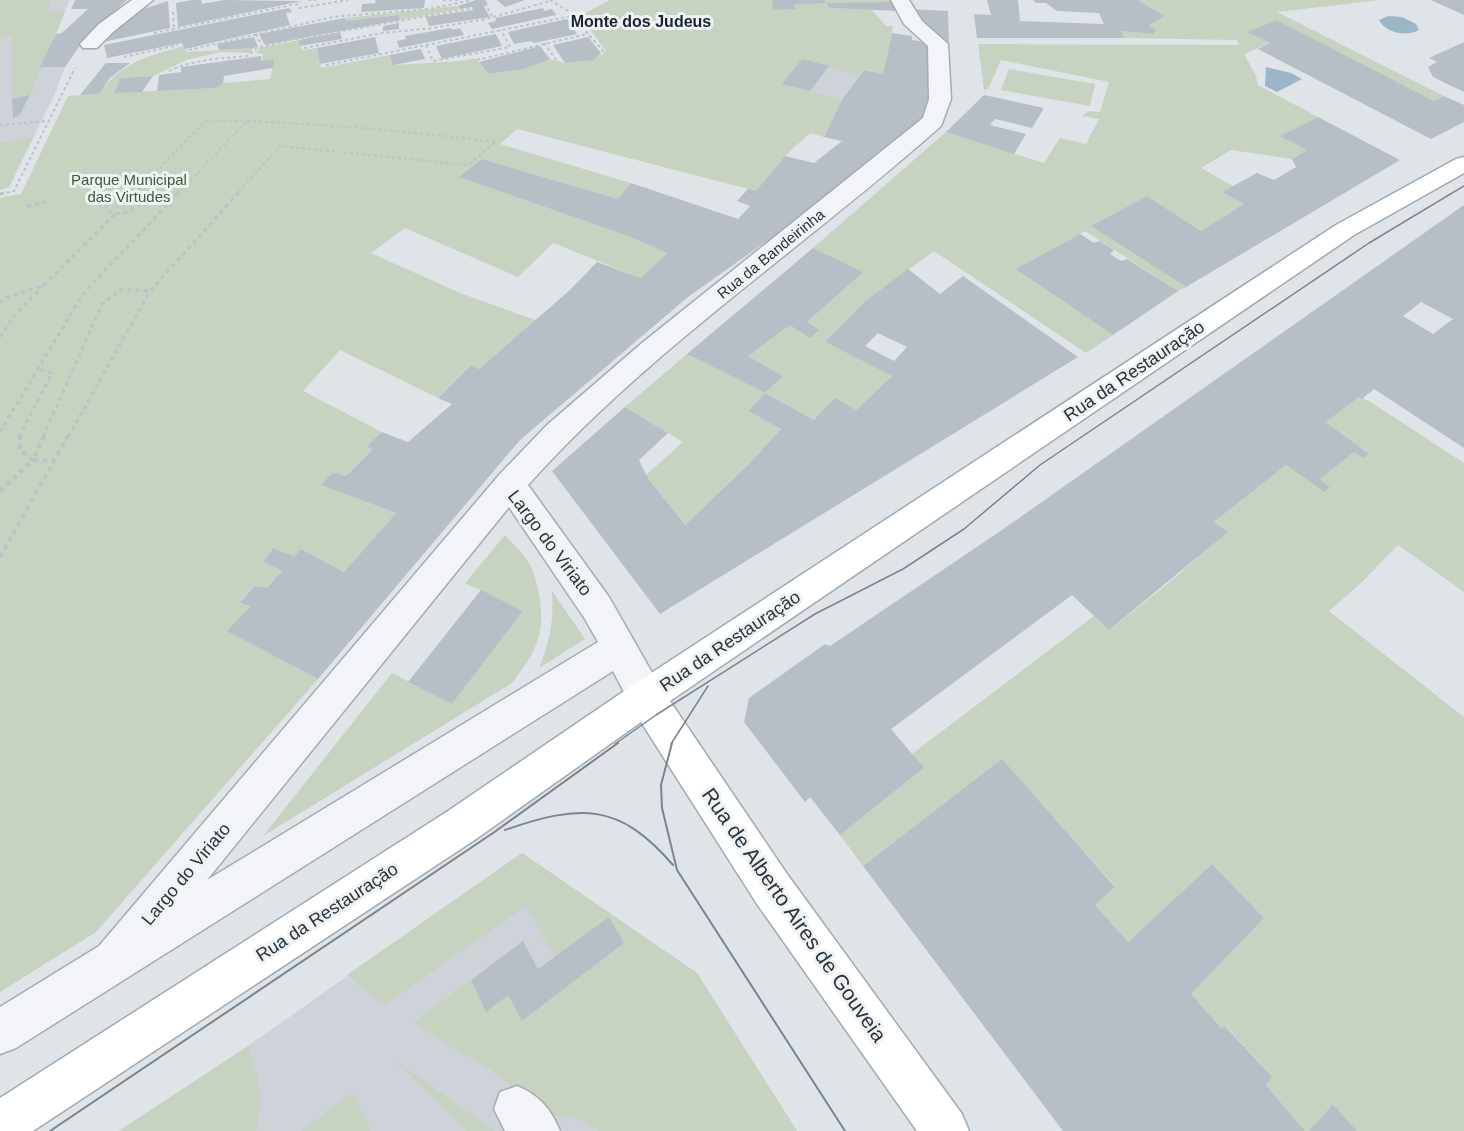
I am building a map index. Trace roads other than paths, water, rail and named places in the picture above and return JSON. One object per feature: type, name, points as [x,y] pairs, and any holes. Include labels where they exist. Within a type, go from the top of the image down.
[{"type":"main road","name":"Rua da Restauração","points":[[0,1125],[462,825],[646,697],[1345,230],[1464,164]]},
{"type":"main road","name":"Rua de Alberto Aires de Gouveia","points":[[646,697],[772,889],[945,1131]]},
{"type":"street","points":[[90,44],[106,28],[144,0]]},
{"type":"street","name":"Rua da Bandeirinha","points":[[510,484],[557,433],[652,350],[933,121],[940,99],[938,44],[918,31],[904,12],[900,0]]},
{"type":"street","name":"Largo do Viriato","points":[[115,960],[510,484],[597,608],[646,697]]},
{"type":"street","name":"Largo do Viriato","points":[[115,960],[620,648]]},
{"type":"street","points":[[0,1032],[115,960]]},
{"type":"water","points":[[1388,16],[1402,17],[1416,24],[1419,30],[1409,33],[1391,31],[1379,20]]},
{"type":"water","points":[[1266,67],[1291,73],[1302,79],[1277,92],[1265,86]]},
{"type":"tram line","points":[[615,744],[656,715],[815,614],[903,569],[964,529],[1040,465],[1369,243],[1464,186]]},
{"type":"tram line","points":[[671,744],[708,686]]},
{"type":"tram line","points":[[50,1131],[493,833],[618,743]]},
{"type":"tram line","points":[[672,743],[661,785],[662,808],[677,870],[845,1131]]},
{"type":"tram line","points":[[505,830],[555,816],[577,813],[597,814],[616,819],[635,829],[673,865]]},
{"type":"district","name":"Monte dos Judeus","points":[[641,21]]},
{"type":"park label","name":"Parque Municipal das Virtudes","points":[[129,188]]}]
